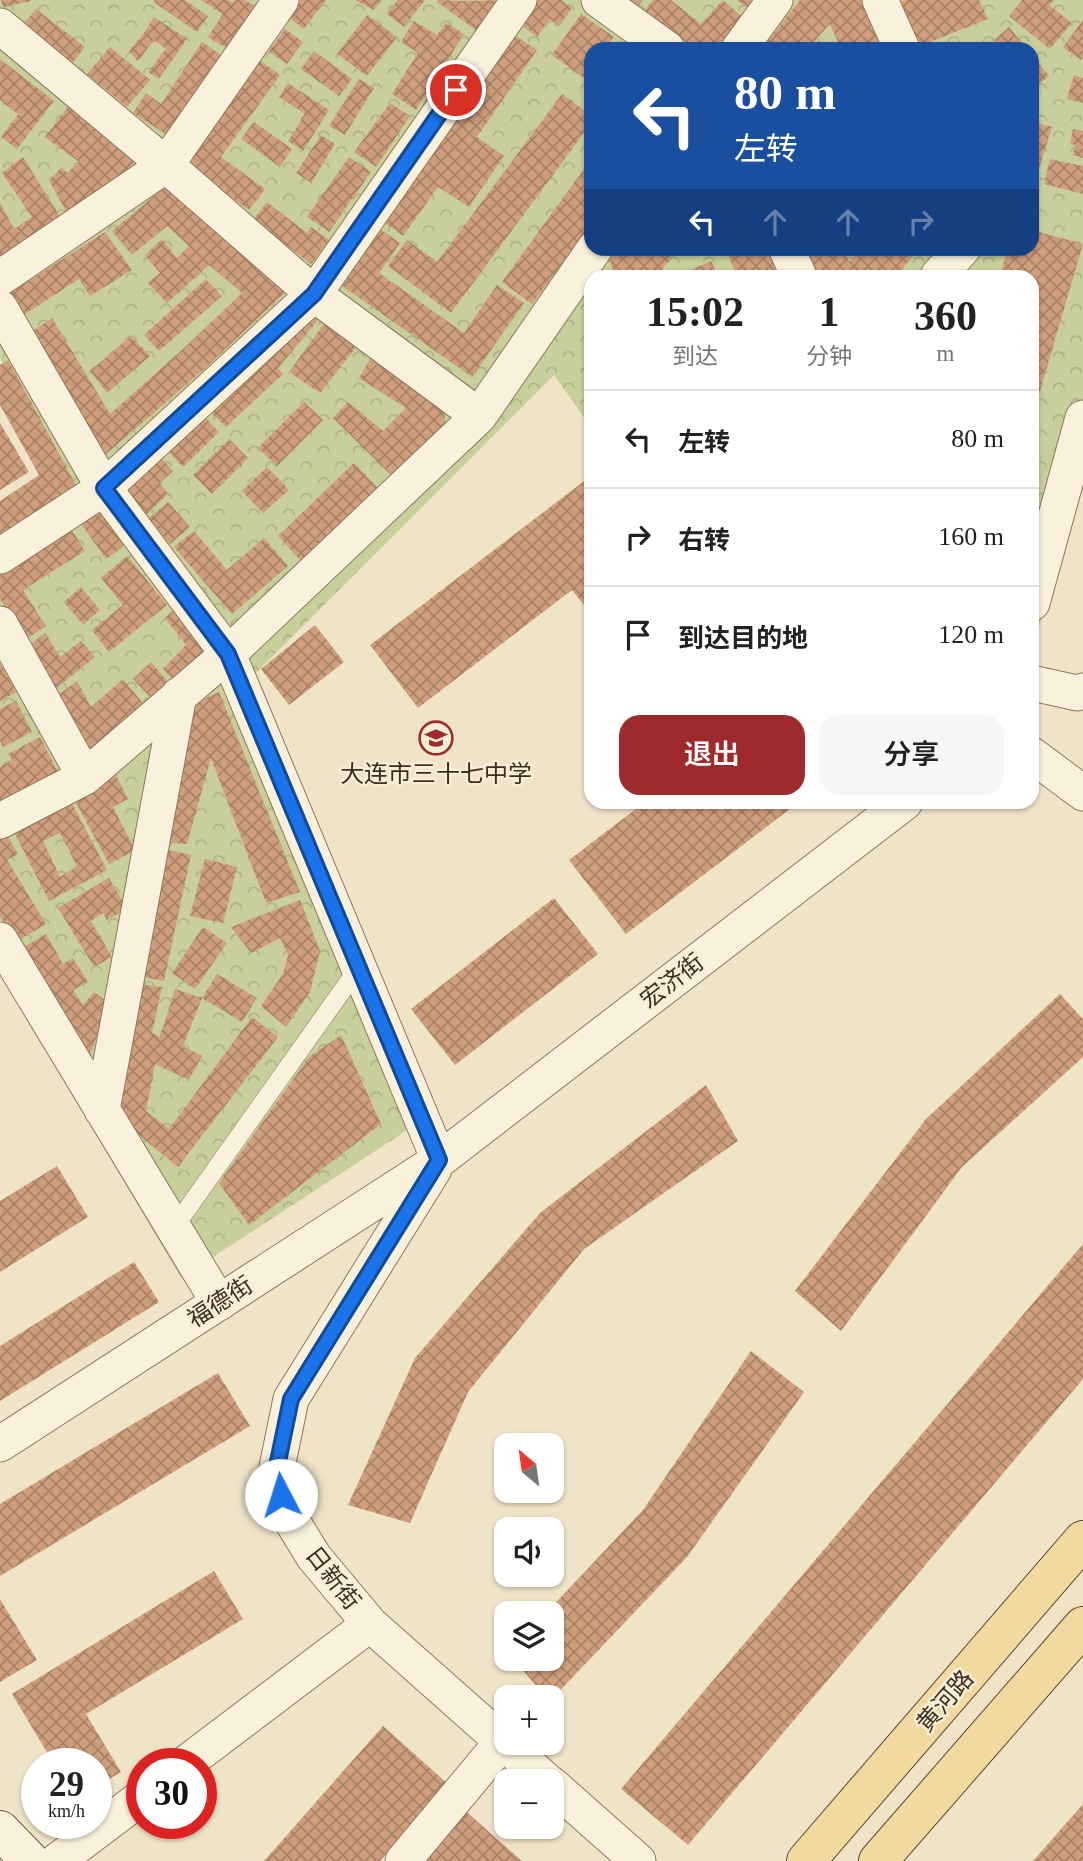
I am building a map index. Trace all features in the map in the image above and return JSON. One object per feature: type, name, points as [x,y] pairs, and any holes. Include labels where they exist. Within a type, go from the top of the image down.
[{"type":"main road","name":"黄河路","points":[[806,1861],[1081,1548]]},
{"type":"main road","points":[[878,1861],[1083,1626]]},
{"type":"main road","points":[[0,1830],[30,1861]]},
{"type":"street","points":[[0,278],[166,164],[281,0]]},
{"type":"street","points":[[0,556],[104,488],[314,294],[519,0]]},
{"type":"street","points":[[599,0],[657,42]]},
{"type":"street","points":[[744,42],[775,0]]},
{"type":"street","points":[[880,0],[899,42]]},
{"type":"street","points":[[0,26],[166,164],[314,294],[479,416]]},
{"type":"street","points":[[943,270],[956,256]]},
{"type":"street","points":[[0,821],[85,777],[228,654],[479,416],[584,273]]},
{"type":"street","points":[[0,308],[104,488],[228,654],[439,1160]]},
{"type":"street","points":[[1039,578],[1083,418]]},
{"type":"street","points":[[0,624],[85,777]]},
{"type":"street","points":[[1039,685],[1077,693],[1083,691]]},
{"type":"street","points":[[102,1110],[179,695]]},
{"type":"street","points":[[1039,760],[1083,793]]},
{"type":"street","name":"宏济街","points":[[439,1160],[896,809]]},
{"type":"street","points":[[0,940],[219,1303]]},
{"type":"street","name":"福德街","points":[[0,1444],[439,1160]]},
{"type":"street","name":"日新街","points":[[439,1160],[291,1399],[275,1476],[287,1513],[314,1557],[370,1624],[494,1733]]},
{"type":"street","name":"日新街","points":[[206,1748],[370,1624]]},
{"type":"street","points":[[403,1861],[494,1752]]},
{"type":"street","name":"日新街","points":[[519,1755],[534,1769]]},
{"type":"street","name":"日新街","points":[[564,1795],[638,1861]]},
{"type":"street","points":[[57,1861],[126,1809]]},
{"type":"lane","points":[[173,1229],[359,967]]},
{"type":"green space","points":[[0,0],[1083,0],[1083,467],[1039,627],[1039,270],[584,270],[584,417],[554,375],[255,674],[435,1112],[181,1278],[0,973],[0,523],[66,485],[0,358]]},
{"type":"building","points":[[1,0],[31,0],[31,1],[3,7]]},
{"type":"building","points":[[154,0],[185,0],[208,16],[197,32]]},
{"type":"building","points":[[201,0],[228,0],[233,3],[235,0],[245,0],[258,8],[231,51],[208,37],[223,14]]},
{"type":"building","points":[[301,0],[326,0],[304,29],[288,17]]},
{"type":"building","points":[[355,0],[382,0],[374,10]]},
{"type":"building","points":[[398,0],[425,0],[404,27],[387,14]]},
{"type":"building","points":[[503,0],[480,33],[437,2]]},
{"type":"building","points":[[535,0],[561,0],[572,8],[559,26],[550,19],[537,37],[519,23]]},
{"type":"building","points":[[622,0],[643,0],[635,10]]},
{"type":"building","points":[[653,0],[671,0],[701,24],[723,0],[746,20],[725,42],[686,42],[644,11]]},
{"type":"building","points":[[737,0],[760,0],[752,11]]},
{"type":"building","points":[[800,0],[864,0],[882,42],[838,42],[830,24],[813,42],[767,42]]},
{"type":"building","points":[[906,0],[979,0],[988,19],[930,42],[915,42],[898,3]]},
{"type":"building","points":[[1022,0],[1054,0],[1049,5],[1072,23],[1050,49],[1009,16]]},
{"type":"building","points":[[36,9],[85,47],[72,64],[22,26]]},
{"type":"building","points":[[581,14],[614,37],[610,42],[584,42],[584,78],[552,55]]},
{"type":"building","points":[[367,15],[397,37],[367,76],[337,54]]},
{"type":"building","points":[[154,17],[187,39],[159,79],[148,72],[166,49],[154,40],[138,61],[129,51]]},
{"type":"building","points":[[1083,20],[1083,58],[1081,60],[1063,47]]},
{"type":"building","points":[[414,21],[437,35],[446,23],[464,34],[416,110],[392,94],[418,53],[401,42]]},
{"type":"building","points":[[1009,27],[1021,42],[996,42],[994,40]]},
{"type":"building","points":[[285,29],[303,42],[287,64],[269,51]]},
{"type":"building","points":[[510,32],[537,50],[477,137],[504,156],[469,207],[438,187],[403,236],[381,220]]},
{"type":"building","points":[[202,42],[224,57],[170,137],[133,113],[146,93],[161,104]]},
{"type":"building","points":[[110,47],[150,80],[127,107],[87,74]]},
{"type":"building","points":[[314,51],[352,79],[339,96],[301,69]]},
{"type":"building","points":[[0,59],[54,101],[17,149],[1,137],[18,114],[0,100]]},
{"type":"building","points":[[259,60],[280,75],[221,157],[265,189],[249,210],[194,171],[190,155]]},
{"type":"building","points":[[1039,64],[1049,76],[1039,84]]},
{"type":"building","points":[[1074,75],[1083,78],[1083,103],[1067,99]]},
{"type":"building","points":[[359,79],[374,88],[345,135],[329,126]]},
{"type":"building","points":[[288,83],[329,110],[303,151],[288,141],[305,114],[279,97]]},
{"type":"building","points":[[562,94],[584,110],[584,133],[451,313],[388,266],[407,240],[437,262]]},
{"type":"building","points":[[390,103],[410,116],[376,167],[354,152]]},
{"type":"building","points":[[70,104],[135,156],[130,175],[68,215],[49,180],[62,167],[67,173],[79,162],[45,137]]},
{"type":"building","points":[[254,122],[292,149],[280,167],[241,139]]},
{"type":"building","points":[[1039,123],[1052,127],[1039,169]]},
{"type":"building","points":[[1073,129],[1083,131],[1083,158],[1073,155],[1075,145],[1070,144]]},
{"type":"building","points":[[321,135],[335,144],[311,183],[296,173]]},
{"type":"building","points":[[23,157],[64,223],[0,260],[0,203],[14,229],[32,217],[2,173]]},
{"type":"building","points":[[349,157],[371,172],[329,232],[307,217]]},
{"type":"building","points":[[1050,159],[1083,166],[1083,194],[1044,184]]},
{"type":"building","points":[[584,169],[584,234],[532,304],[502,282]]},
{"type":"building","points":[[166,186],[290,288],[203,370],[105,455],[30,333],[52,318],[110,414],[242,293],[209,265],[167,303],[148,283],[160,273],[145,255],[162,239],[177,258],[189,246],[167,226],[132,255],[112,231]]},
{"type":"building","points":[[267,202],[307,233],[311,227],[329,240],[311,264],[253,220]]},
{"type":"building","points":[[377,227],[400,243],[379,273],[464,333],[497,285],[524,303],[472,377],[338,283]]},
{"type":"building","points":[[105,232],[132,270],[90,296],[79,279],[22,316],[8,294]]},
{"type":"building","points":[[1039,232],[1083,244],[1039,394],[1039,270],[1002,270],[1006,256],[1039,256]]},
{"type":"building","points":[[612,256],[672,256],[662,270],[613,270],[609,261]]},
{"type":"building","points":[[728,256],[770,256],[776,270],[734,270]]},
{"type":"building","points":[[807,256],[846,256],[849,262],[854,256],[913,256],[902,270],[813,270]]},
{"type":"building","points":[[711,261],[715,270],[691,270]]},
{"type":"building","points":[[206,279],[222,296],[159,351],[144,335]]},
{"type":"building","points":[[308,310],[320,318],[278,368],[283,374],[226,427],[206,408]]},
{"type":"building","points":[[328,318],[361,341],[320,393],[289,372]]},
{"type":"building","points":[[131,336],[150,356],[107,393],[90,371]]},
{"type":"building","points":[[373,354],[443,405],[446,426],[393,477],[333,418],[348,402],[383,431],[406,408],[359,378]]},
{"type":"building","points":[[8,360],[77,487],[0,535],[0,501],[39,475],[0,405],[0,365]]},
{"type":"building","points":[[304,402],[323,420],[277,466],[258,448]]},
{"type":"building","points":[[201,413],[219,432],[183,467],[165,448]]},
{"type":"building","points":[[0,423],[29,472],[0,490]]},
{"type":"building","points":[[229,439],[248,458],[212,494],[193,475]]},
{"type":"building","points":[[158,454],[173,471],[160,483],[168,494],[145,516],[121,488]]},
{"type":"building","points":[[354,463],[380,490],[303,563],[278,536]]},
{"type":"building","points":[[267,467],[289,490],[263,513],[242,491]]},
{"type":"building","points":[[584,481],[584,605],[572,590],[418,708],[370,645]]},
{"type":"building","points":[[168,502],[190,527],[170,544],[149,518]]},
{"type":"building","points":[[100,507],[126,545],[106,559],[79,521]]},
{"type":"building","points":[[68,524],[85,551],[23,590],[46,626],[25,640],[0,599],[0,567]]},
{"type":"building","points":[[194,531],[227,570],[264,538],[288,566],[232,614],[174,547]]},
{"type":"building","points":[[127,556],[167,605],[109,652],[92,630],[123,605],[101,578]]},
{"type":"building","points":[[81,587],[100,610],[83,625],[64,602]]},
{"type":"building","points":[[180,604],[213,646],[178,684],[163,669],[186,645],[165,618]]},
{"type":"building","points":[[315,625],[344,662],[289,705],[261,669]]},
{"type":"building","points":[[45,633],[60,657],[81,641],[95,657],[54,690],[29,645]]},
{"type":"building","points":[[151,662],[168,682],[152,699],[133,679]]},
{"type":"building","points":[[0,663],[16,692],[0,701]]},
{"type":"building","points":[[123,679],[146,707],[93,753],[84,751],[54,698],[77,681],[91,707]]},
{"type":"building","points":[[219,692],[300,892],[266,903],[211,758],[187,844],[159,842],[190,705]]},
{"type":"building","points":[[16,701],[32,732],[3,747],[0,741],[0,709]]},
{"type":"building","points":[[40,737],[59,774],[0,806],[0,767],[12,760],[8,754]]},
{"type":"building","points":[[116,775],[128,799],[113,807],[135,850],[109,864],[73,797]]},
{"type":"building","points":[[69,798],[107,870],[49,901],[12,828]],"holes":[[[60,833],[77,866],[60,877],[43,841]]]},
{"type":"building","points":[[636,809],[790,809],[626,934],[569,860]]},
{"type":"building","points":[[4,830],[18,854],[7,860],[46,924],[16,942],[0,916],[0,832]]},
{"type":"building","points":[[163,849],[191,855],[164,981],[136,976]]},
{"type":"building","points":[[205,859],[237,867],[223,923],[190,916]]},
{"type":"building","points":[[109,878],[127,909],[107,920],[103,913],[91,921],[112,957],[94,967],[58,908]]},
{"type":"building","points":[[554,898],[598,954],[455,1065],[411,1009]]},
{"type":"building","points":[[300,900],[320,951],[310,992],[286,1027],[261,1006],[283,974],[288,955],[280,938],[251,953],[231,927]]},
{"type":"building","points":[[203,927],[227,943],[195,989],[172,973]]},
{"type":"building","points":[[46,934],[63,964],[73,958],[88,982],[73,990],[83,1005],[94,992],[109,1003],[88,1060],[22,948]]},
{"type":"building","points":[[217,974],[257,998],[242,1022],[202,998]]},
{"type":"building","points":[[136,984],[162,987],[152,1033],[160,1037],[175,989],[202,998],[183,1046],[202,1056],[189,1080],[155,1064],[146,1111],[169,1129],[252,1017],[278,1037],[178,1167],[117,1117]]},
{"type":"building","points":[[1060,994],[1083,1019],[1083,1057],[962,1167],[841,1331],[795,1291],[926,1119]]},
{"type":"building","points":[[341,1035],[381,1124],[249,1225],[219,1183],[309,1057]]},
{"type":"building","points":[[706,1085],[738,1141],[584,1249],[468,1392],[410,1523],[348,1505],[415,1358],[540,1213]]},
{"type":"building","points":[[57,1166],[88,1217],[0,1272],[0,1201]]},
{"type":"building","points":[[1083,1244],[1083,1379],[688,1845],[621,1789]]},
{"type":"building","points":[[134,1262],[159,1302],[0,1401],[0,1346]]},
{"type":"building","points":[[751,1351],[804,1392],[687,1557],[564,1686],[536,1685],[523,1671],[564,1671],[564,1601],[557,1601],[643,1510]]},
{"type":"building","points":[[218,1373],[250,1426],[0,1576],[0,1504]]},
{"type":"building","points":[[214,1571],[243,1619],[86,1714],[107,1748],[44,1748],[12,1694]]},
{"type":"building","points":[[0,1599],[37,1660],[0,1682]]},
{"type":"building","points":[[383,1726],[448,1784],[380,1861],[264,1861]]},
{"type":"building","points":[[112,1757],[121,1772],[112,1777]]},
{"type":"building","points":[[1083,1804],[1083,1861],[1033,1861]]},
{"type":"building","points":[[462,1808],[522,1861],[418,1861]]},
{"type":"place","name":"大连市三十七中学","points":[[436,738]]},
{"type":"route","points":[[281,1495],[275,1476],[291,1399],[439,1160],[228,654],[104,488],[314,294],[456,90]]}]
